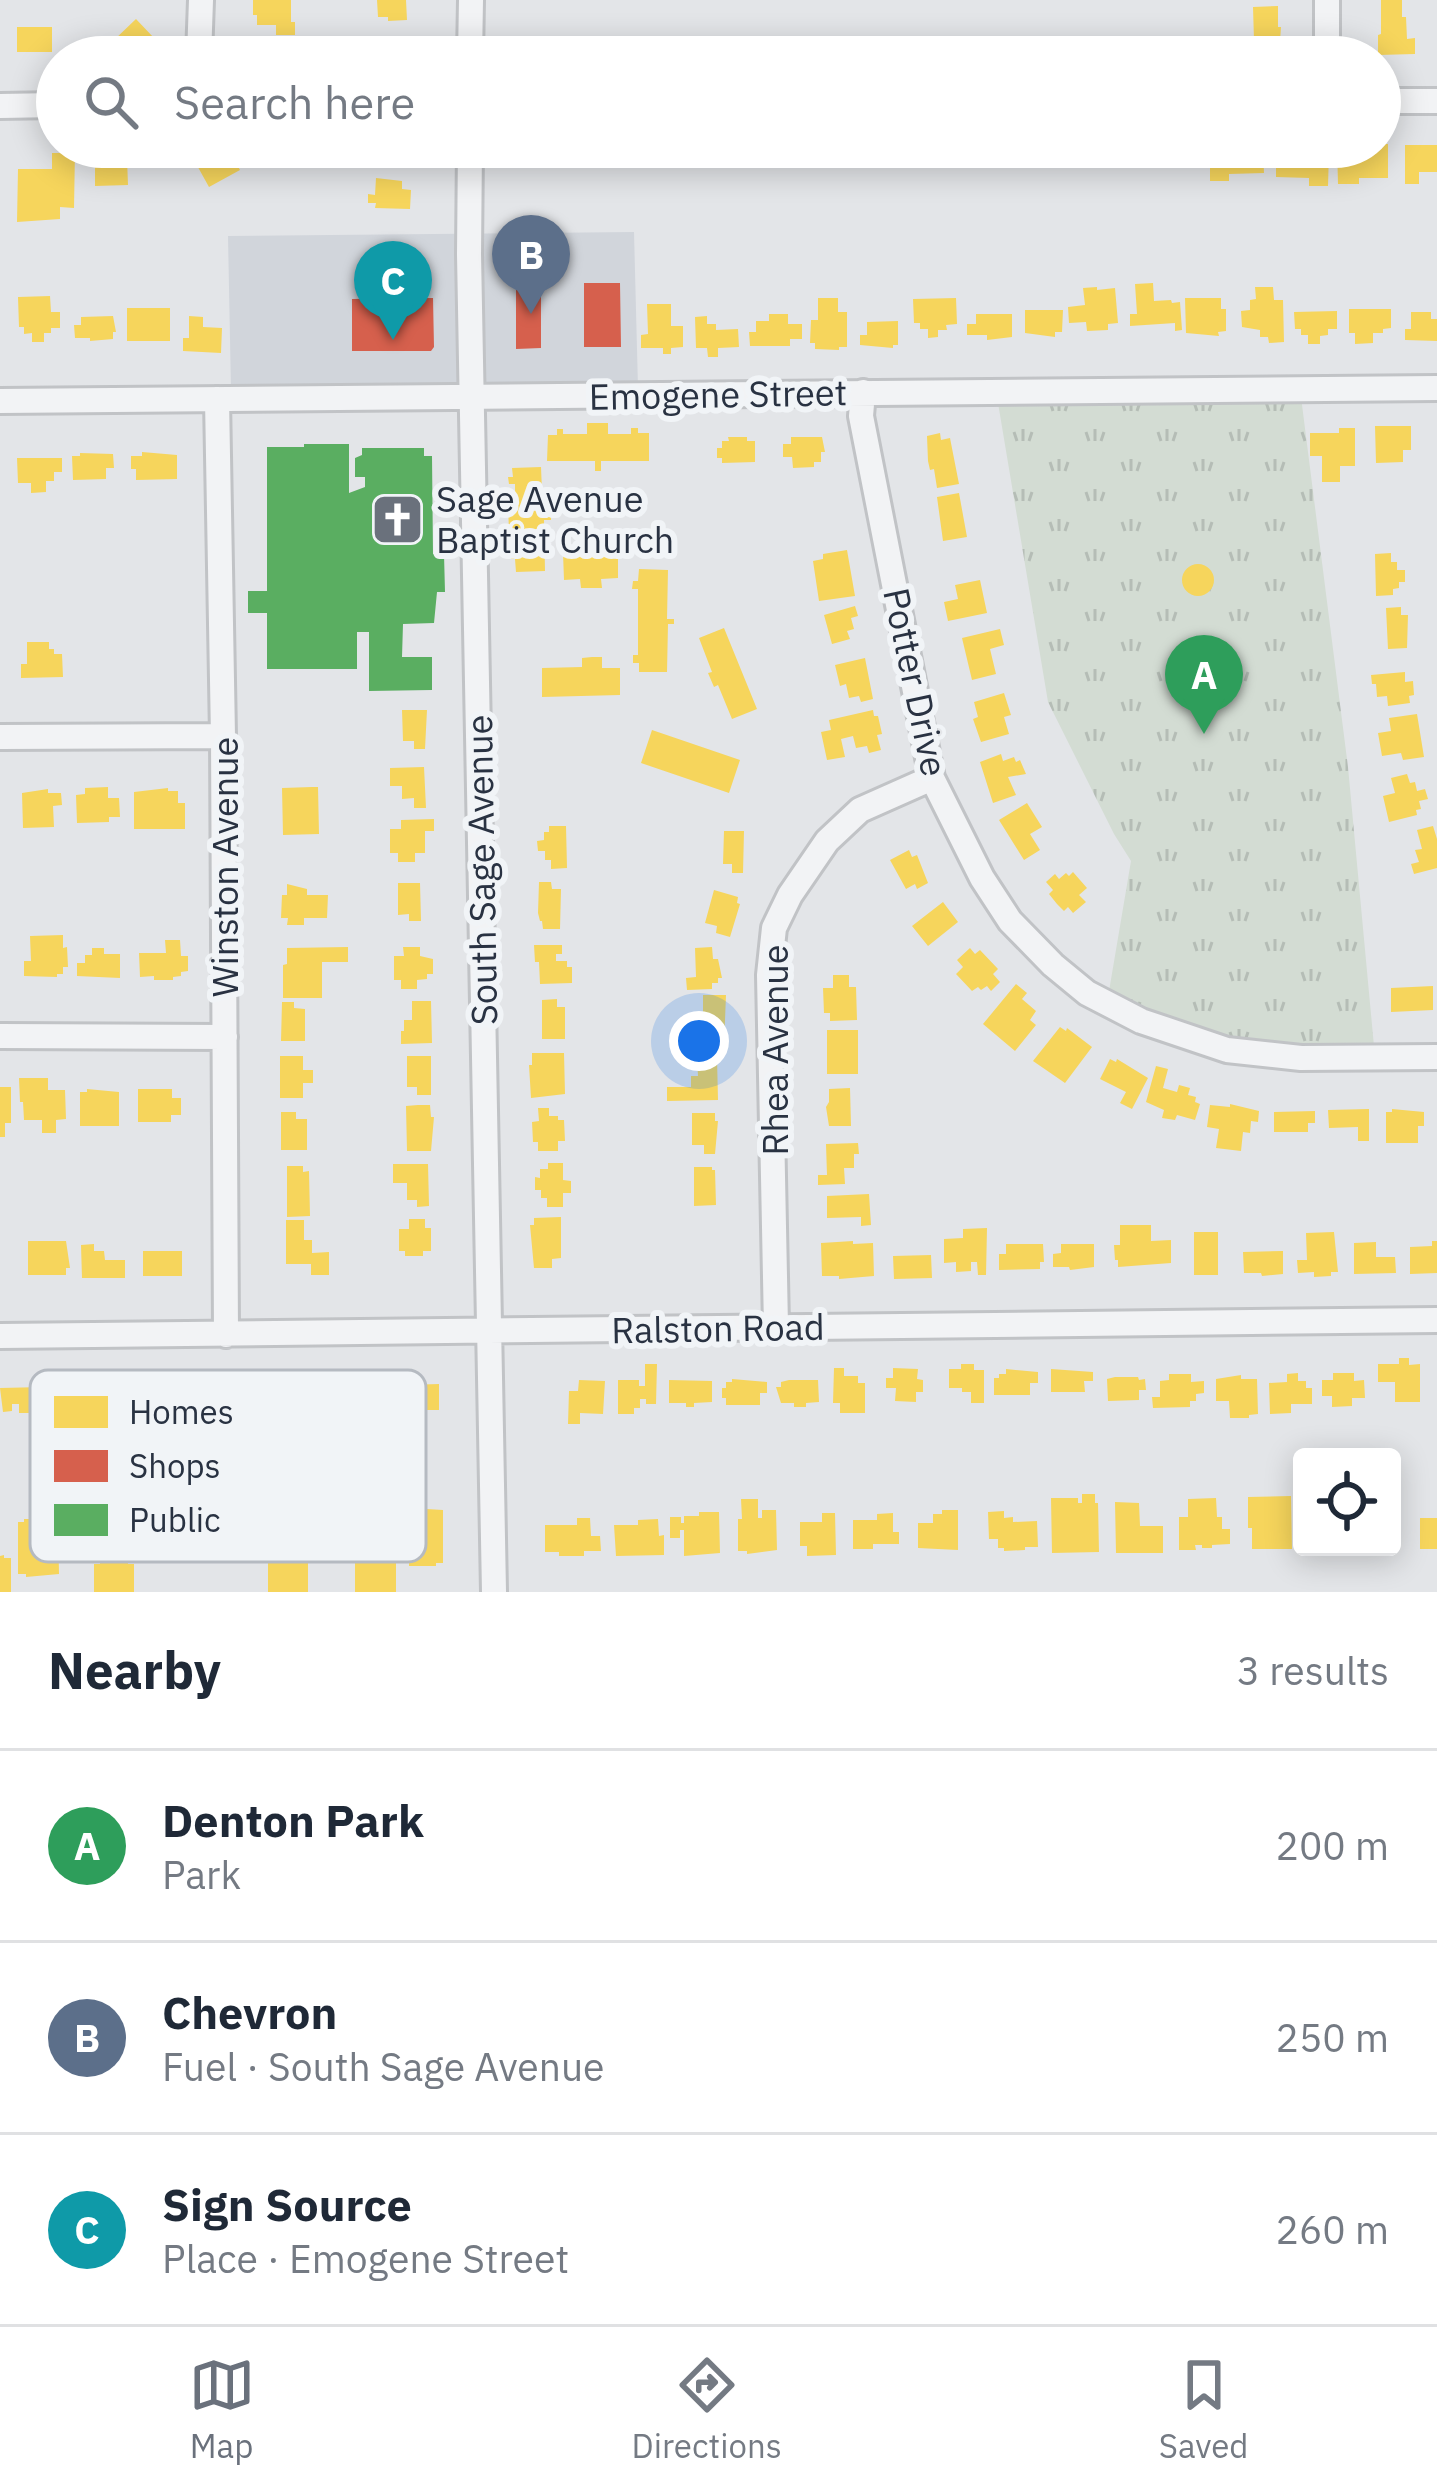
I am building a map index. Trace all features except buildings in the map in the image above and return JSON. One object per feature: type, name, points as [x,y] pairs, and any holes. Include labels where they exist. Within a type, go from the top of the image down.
[{"type":"street","points":[[200,36],[201,0]]},
{"type":"street","points":[[470,36],[471,0]]},
{"type":"street","points":[[1327,0],[1327,36]]},
{"type":"street","points":[[1401,101],[1437,101]]},
{"type":"street","points":[[0,106],[36,105]]},
{"type":"street","name":"South Sage Avenue","points":[[470,168],[494,1592]]},
{"type":"street","name":"Emogene Street","points":[[0,401],[1437,388]]},
{"type":"street","name":"Potter Drive","points":[[863,392],[862,416],[932,778],[982,878],[1010,921],[1088,993],[1141,1021],[1227,1050],[1301,1058],[1437,1057]]},
{"type":"street","name":"Winston Avenue","points":[[217,399],[226,1335]]},
{"type":"street","points":[[0,737],[223,736]]},
{"type":"street","name":"Rhea Avenue","points":[[776,1327],[769,975],[774,928],[790,895],[827,842],[860,810],[932,778]]},
{"type":"street","points":[[0,1036],[225,1036]]},
{"type":"street","name":"Ralston Road","points":[[0,1336],[1437,1320]]},
{"type":"shaded area","points":[[634,232],[638,388],[231,390],[228,236]]},
{"type":"green space","points":[[1300,389],[1348,767],[1375,1057],[1227,1050],[1107,1003],[1131,861],[1048,702],[996,391]]},
{"type":"place","name":"Chevron","points":[[531,314]]},
{"type":"place","name":"Sign Source","points":[[393,340]]},
{"type":"place","name":"Sage Avenue Baptist Church","points":[[397,519]]},
{"type":"place","name":"Denton Park","points":[[1204,734]]}]
